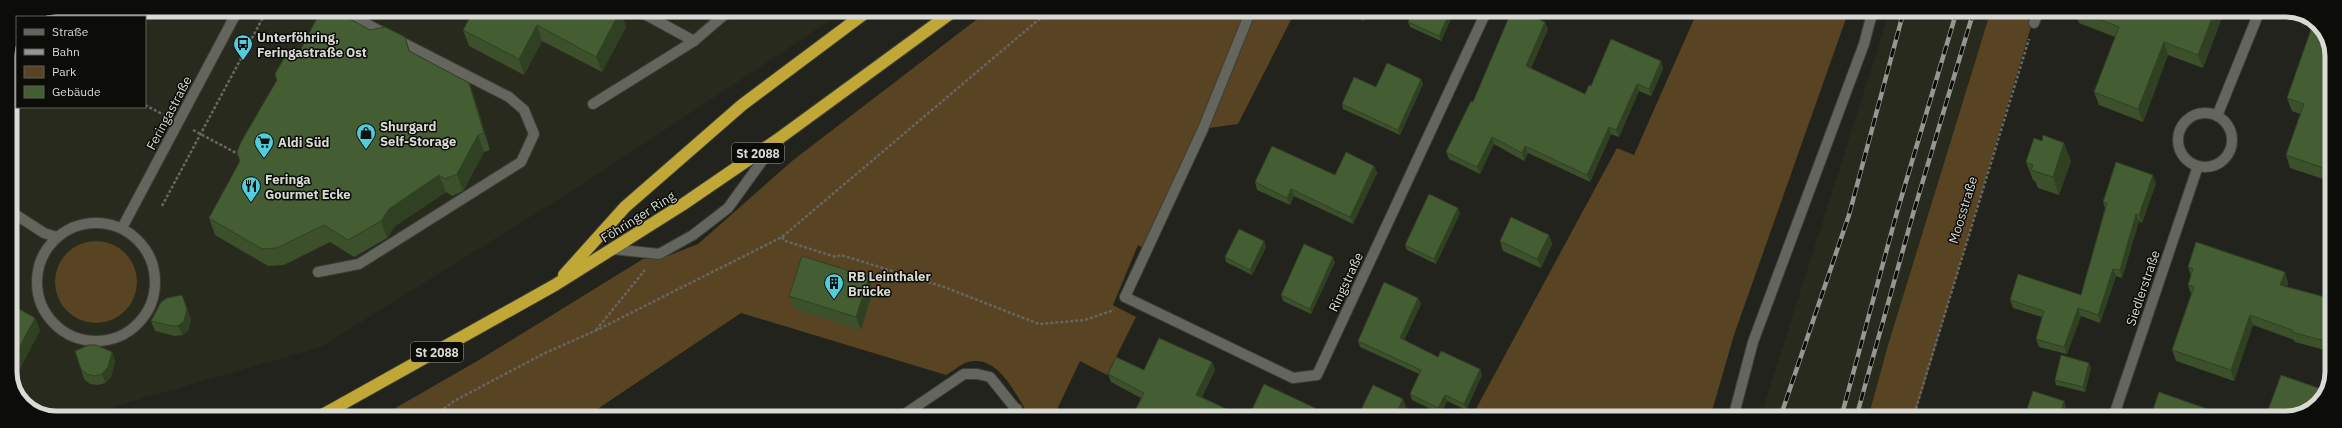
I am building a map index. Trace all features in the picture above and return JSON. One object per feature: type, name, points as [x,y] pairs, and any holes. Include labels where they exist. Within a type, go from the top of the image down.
[{"type":"highway","points":[[555,285],[630,201],[742,105],[860,17]]},
{"type":"highway","name":"Föhringer Ring","points":[[330,411],[555,285],[682,205],[777,140],[945,17]]},
{"type":"street","name":"Feringastraße","points":[[122,228],[234,17]]},
{"type":"street","points":[[318,272],[359,264],[521,162],[534,134],[524,110],[509,97],[353,17]]},
{"type":"street","points":[[650,17],[694,41]]},
{"type":"street","points":[[593,104],[694,41],[722,17]]},
{"type":"street","points":[[1125,297],[1203,129],[1248,17]]},
{"type":"street","name":"Ringstraße","points":[[1125,297],[1293,378],[1317,374],[1484,17]]},
{"type":"street","points":[[1735,411],[1753,342],[1864,44],[1871,17]]},
{"type":"street","points":[[2034,23],[2036,17]]},
{"type":"street","points":[[2217,116],[2257,17]]},
{"type":"street","points":[[2208,113],[2217,116],[2230,128],[2232,145],[2229,154],[2216,166],[2198,166],[2186,159],[2179,149],[2180,131],[2184,123],[2195,116],[2208,113]]},
{"type":"street","points":[[612,249],[659,254],[693,234],[728,208],[777,140]]},
{"type":"street","name":"Siedlerstraße","points":[[2116,411],[2198,166]]},
{"type":"street","points":[[17,216],[44,233],[57,237]]},
{"type":"street","points":[[90,223],[106,223],[122,228],[137,239],[149,254],[154,266],[155,292],[146,316],[127,333],[103,341],[84,340],[64,332],[53,323],[39,298],[37,280],[40,263],[45,253],[57,237],[75,227],[90,223]]},
{"type":"street","points":[[910,411],[964,374],[977,374],[990,377],[1017,409],[1014,411]]},
{"type":"path","points":[[162,206],[264,17]]},
{"type":"path","points":[[441,411],[454,401],[545,353],[594,332],[782,237],[1042,17]]},
{"type":"path","name":"Moosstraße","points":[[1915,411],[2034,23]]},
{"type":"path","points":[[146,106],[153,109]]},
{"type":"path","points":[[200,134],[247,159]]},
{"type":"path","points":[[782,237],[785,242],[836,257],[841,254],[944,287],[1039,324],[1084,320],[1113,312],[1125,297]]},
{"type":"path","points":[[594,332],[659,254]]},
{"type":"shaded area","points":[[146,17],[835,17],[580,186],[321,347],[99,411],[51,411],[32,403],[22,391],[17,374],[17,108],[146,108]]},
{"type":"shaded area","points":[[1888,17],[1989,17],[1888,345],[1870,411],[1762,411]]},
{"type":"green space","points":[[980,17],[1292,17],[1238,124],[1203,129],[1146,249],[1138,245],[1113,305],[1136,317],[1107,375],[1080,361],[1056,411],[1027,411],[1006,379],[989,364],[979,361],[968,362],[946,375],[741,313],[594,411],[390,411],[479,360],[643,259],[660,259],[698,244],[792,161]]},
{"type":"green space","points":[[1695,17],[1847,17],[1734,335],[1712,411],[1475,411],[1617,148],[1634,155]]},
{"type":"green space","points":[[1989,17],[2034,17],[1916,411],[1870,411],[1888,345]]},
{"type":"green space","points":[[88,241],[104,241],[119,248],[130,259],[137,274],[137,290],[134,298],[125,311],[112,320],[104,323],[88,323],[73,316],[62,305],[55,290],[55,274],[62,259],[73,248]]},
{"type":"building","points":[[328,17],[346,17],[370,30],[385,27],[405,37],[409,51],[469,83],[484,133],[478,135],[457,174],[445,179],[439,175],[389,209],[381,221],[348,240],[324,225],[277,248],[262,249],[209,218],[240,161],[237,152],[241,142],[277,80],[275,74],[287,53],[298,55],[316,20]]},
{"type":"building","points":[[470,17],[617,17],[596,57],[537,25],[519,59],[463,30]]},
{"type":"building","points":[[1410,17],[1448,17],[1439,36],[1408,22]]},
{"type":"building","points":[[1509,17],[1534,17],[1545,22],[1526,66],[1585,94],[1589,85],[1591,86],[1611,39],[1661,61],[1649,89],[1637,84],[1616,130],[1609,127],[1587,175],[1525,146],[1522,153],[1492,137],[1477,167],[1446,152],[1471,101],[1473,102]]},
{"type":"building","points":[[2093,17],[2212,17],[2198,55],[2164,42],[2138,109],[2094,92],[2119,27]]},
{"type":"building","points":[[2312,27],[2322,41],[2325,54],[2325,169],[2286,155],[2304,104],[2287,98]]},
{"type":"building","points":[[1387,63],[1421,79],[1398,130],[1342,104],[1354,77],[1376,87]]},
{"type":"building","points":[[2043,135],[2064,143],[2053,177],[2031,170],[2033,165],[2026,162],[2034,138],[2042,141]]},
{"type":"building","points":[[1272,146],[1335,175],[1346,152],[1374,166],[1350,217],[1291,189],[1287,198],[1255,182]]},
{"type":"building","points":[[2116,162],[2153,175],[2139,215],[2136,214],[2120,270],[2113,269],[2098,315],[2078,308],[2064,347],[2036,339],[2044,311],[2010,300],[2018,274],[2081,295],[2107,203],[2103,202]]},
{"type":"building","points":[[1429,194],[1458,208],[1434,259],[1405,245]]},
{"type":"building","points":[[1511,217],[1549,235],[1537,259],[1500,241]]},
{"type":"building","points":[[1239,229],[1264,241],[1250,270],[1225,257]]},
{"type":"building","points":[[2196,242],[2285,272],[2280,285],[2325,297],[2325,341],[2292,332],[2292,330],[2250,315],[2231,370],[2172,350],[2194,287],[2188,285],[2193,269],[2188,267]]},
{"type":"building","points":[[1304,244],[1333,257],[1310,309],[1281,295]]},
{"type":"building","name":"RB Leinthaler Brücke","points":[[802,256],[869,277],[856,317],[789,296]]},
{"type":"building","points":[[1384,282],[1418,298],[1400,338],[1438,357],[1441,351],[1480,369],[1464,404],[1445,395],[1438,408],[1410,394],[1421,370],[1358,341]]},
{"type":"building","points":[[182,295],[187,309],[184,321],[178,326],[172,326],[151,321],[161,302],[167,298]]},
{"type":"building","points":[[17,308],[35,318],[17,352],[17,321]]},
{"type":"building","points":[[1159,338],[1212,362],[1196,395],[1231,411],[1160,411],[1156,409],[1155,411],[1135,411],[1144,393],[1108,374],[1116,357],[1144,370]]},
{"type":"building","points":[[89,345],[96,345],[112,352],[108,367],[102,374],[94,376],[87,374],[81,369],[75,351]]},
{"type":"building","points":[[2061,355],[2089,363],[2083,387],[2055,380]]},
{"type":"building","points":[[2281,375],[2321,389],[2312,401],[2301,408],[2286,411],[2268,411]]},
{"type":"building","points":[[1264,384],[1315,408],[1314,411],[1251,411]]},
{"type":"building","points":[[1373,385],[1403,399],[1397,411],[1360,411]]},
{"type":"building","points":[[2033,391],[2064,401],[2061,411],[2026,411]]},
{"type":"building","points":[[2159,392],[2213,411],[2152,411]]},
{"type":"railway","points":[[1782,411],[1849,215],[1902,17]]},
{"type":"railway","points":[[1843,411],[1897,212],[1955,17]]},
{"type":"railway","points":[[1858,411],[1913,214],[1972,17]]},
{"type":"place","name":"Unterföhring, Feringastraße Ost","points":[[243,61]]},
{"type":"place","name":"Shurgard Self-Storage","points":[[366,150]]},
{"type":"place","name":"Aldi Süd","points":[[264,159]]},
{"type":"place","name":"Feringa Gourmet Ecke","points":[[251,203]]},
{"type":"place","name":"RB Leinthaler Brücke","points":[[834,300]]}]
